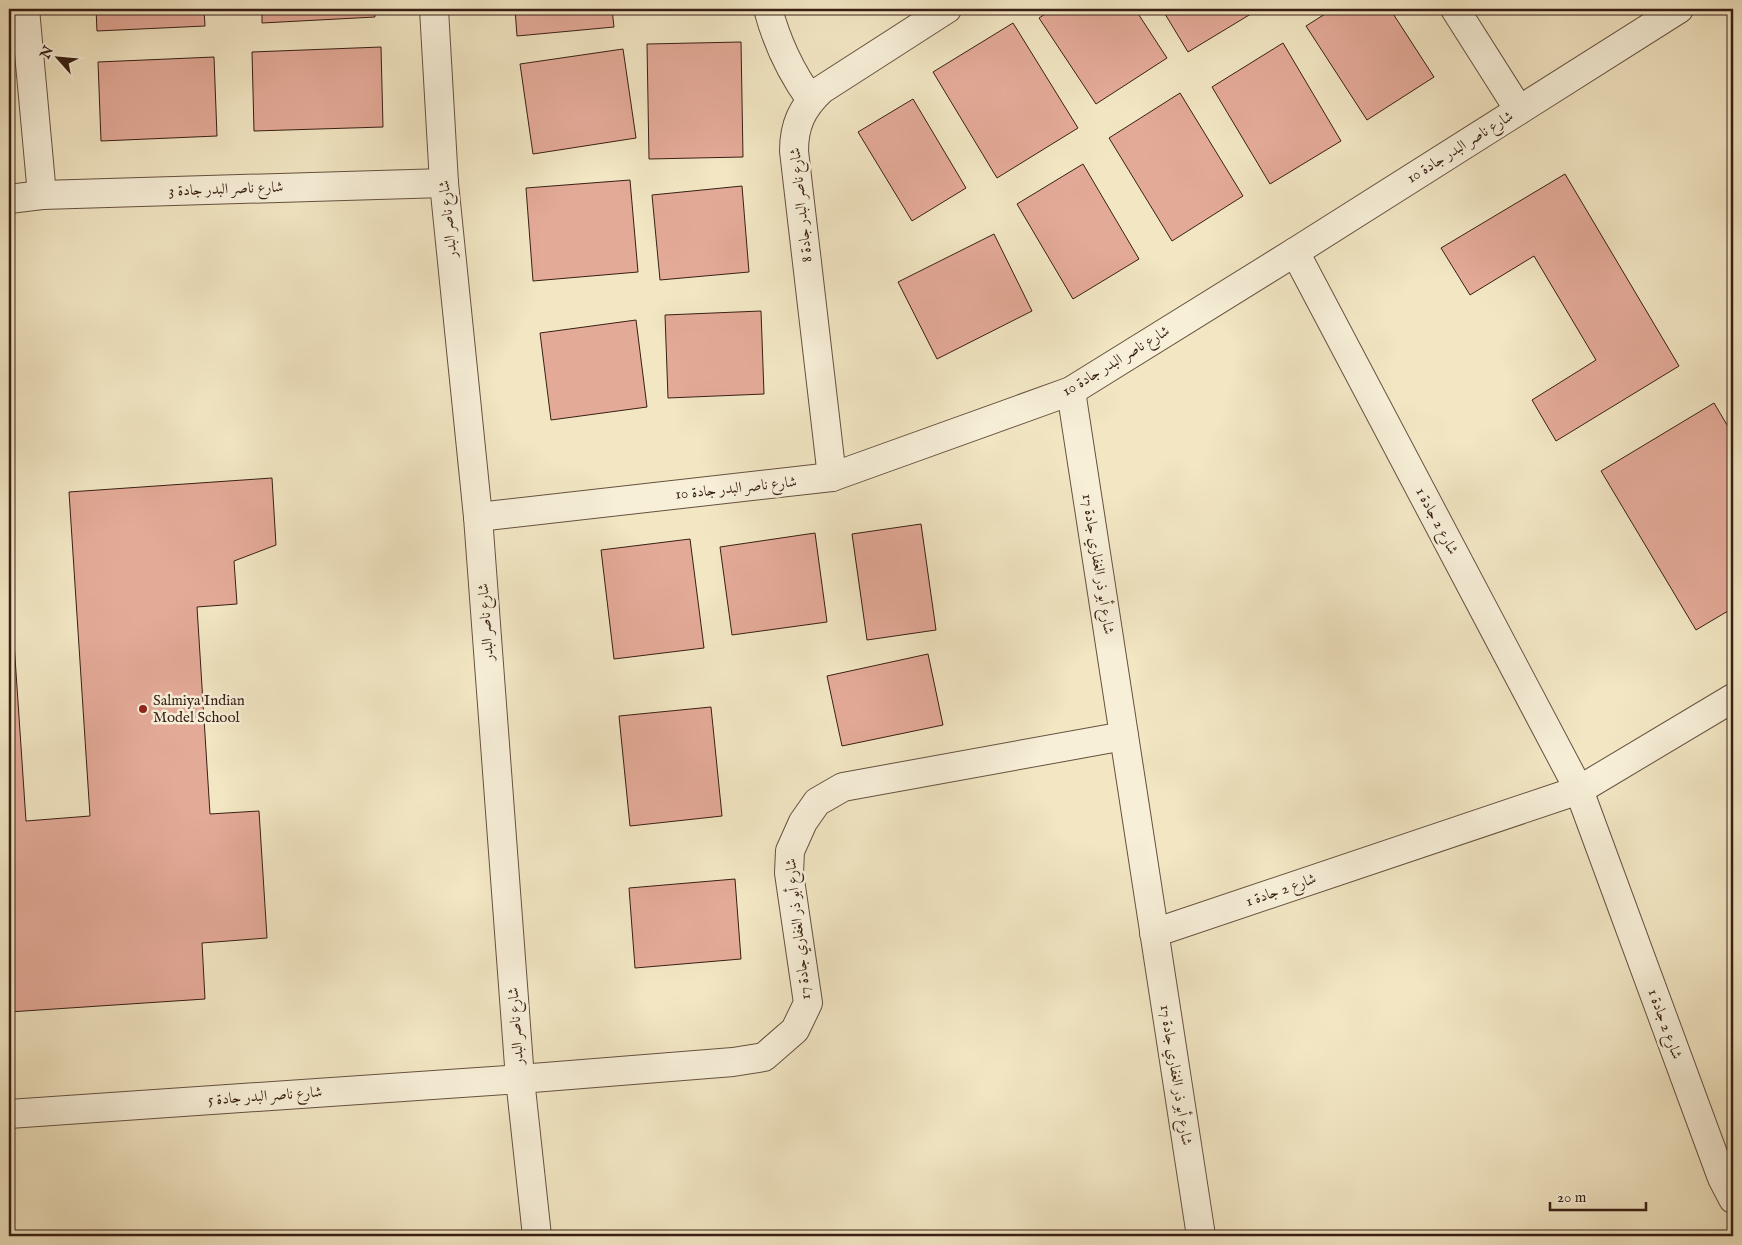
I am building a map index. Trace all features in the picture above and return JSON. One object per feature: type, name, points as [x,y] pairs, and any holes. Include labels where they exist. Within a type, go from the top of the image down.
[{"type":"street","points":[[25,9],[42,195]]},
{"type":"street","name":"شارع ناصر البدر","points":[[434,9],[444,183],[478,517],[520,1079],[537,1236]]},
{"type":"street","points":[[768,9],[785,59],[796,80],[811,100]]},
{"type":"street","name":"شارع ناصر البدر جادة 8","points":[[832,477],[794,151],[794,137],[797,124],[811,100],[831,83],[947,9]]},
{"type":"street","points":[[1455,9],[1519,110]]},
{"type":"street","name":"شارع ناصر البدر جادة 10","points":[[478,517],[832,477],[1071,391],[1679,9]]},
{"type":"street","name":"شارع ناصر البدر جادة 3","points":[[9,199],[42,195],[444,183]]},
{"type":"street","name":"شارع 2 جادة 1","points":[[1295,252],[1579,790],[1722,1178],[1733,1199]]},
{"type":"street","name":"شارع أبو ذر الغفاري جادة 17","points":[[1071,391],[1201,1236]]},
{"type":"street","name":"شارع 2 جادة 1","points":[[1154,932],[1579,790],[1733,698]]},
{"type":"street","name":"شارع أبو ذر الغفاري جادة 17","points":[[520,1079],[733,1062],[764,1057],[796,1030],[808,1003],[789,873],[790,851],[802,822],[817,802],[843,788],[1124,736]]},
{"type":"street","name":"شارع ناصر البدر جادة 5","points":[[9,1114],[520,1079]]},
{"type":"building","points":[[96,9],[204,9],[205,26],[97,31]]},
{"type":"building","points":[[262,9],[374,9],[375,17],[262,23]]},
{"type":"building","points":[[515,9],[612,9],[614,27],[517,36]]},
{"type":"building","points":[[1053,9],[1135,9],[1167,58],[1096,104],[1039,18]]},
{"type":"building","points":[[1162,9],[1259,9],[1188,52]]},
{"type":"building","points":[[1333,9],[1390,9],[1434,77],[1367,120],[1306,26]]},
{"type":"building","points":[[1013,23],[1078,128],[997,178],[933,72]]},
{"type":"building","points":[[741,42],[743,157],[649,159],[647,44]]},
{"type":"building","points":[[1283,43],[1341,141],[1270,184],[1212,87]]},
{"type":"building","points":[[381,47],[383,127],[254,131],[252,52]]},
{"type":"building","points":[[623,49],[636,138],[533,154],[520,64]]},
{"type":"building","points":[[214,57],[217,136],[101,141],[98,62]]},
{"type":"building","points":[[1180,93],[1243,196],[1172,241],[1109,138]]},
{"type":"building","points":[[913,99],[966,188],[912,221],[858,132]]},
{"type":"building","points":[[1083,164],[1139,259],[1073,299],[1017,204]]},
{"type":"building","points":[[1565,174],[1679,366],[1556,441],[1532,400],[1596,360],[1534,256],[1470,295],[1441,248]]},
{"type":"building","points":[[630,180],[638,272],[533,281],[526,188]]},
{"type":"building","points":[[742,186],[749,272],[660,280],[652,195]]},
{"type":"building","points":[[994,234],[1032,311],[937,359],[898,282]]},
{"type":"building","points":[[761,311],[764,394],[668,398],[665,315]]},
{"type":"building","points":[[636,320],[647,407],[551,420],[540,333]]},
{"type":"building","points":[[1714,403],[1733,435],[1733,608],[1696,630],[1601,471]]},
{"type":"building","name":"Salmiya Indian Model School","points":[[272,478],[276,545],[234,561],[237,604],[197,607],[210,814],[259,811],[267,938],[202,943],[205,999],[9,1012],[9,568],[26,821],[90,816],[69,492]]},
{"type":"building","points":[[921,524],[936,630],[867,640],[852,534]]},
{"type":"building","points":[[815,533],[827,622],[732,635],[720,547]]},
{"type":"building","points":[[690,539],[704,648],[614,659],[601,550]]},
{"type":"building","points":[[928,654],[943,725],[842,746],[827,676]]},
{"type":"building","points":[[711,707],[722,816],[630,826],[619,716]]},
{"type":"building","points":[[735,879],[741,959],[635,968],[629,888]]},
{"type":"place","name":"Salmiya Indian Model School","points":[[143,709]]}]
